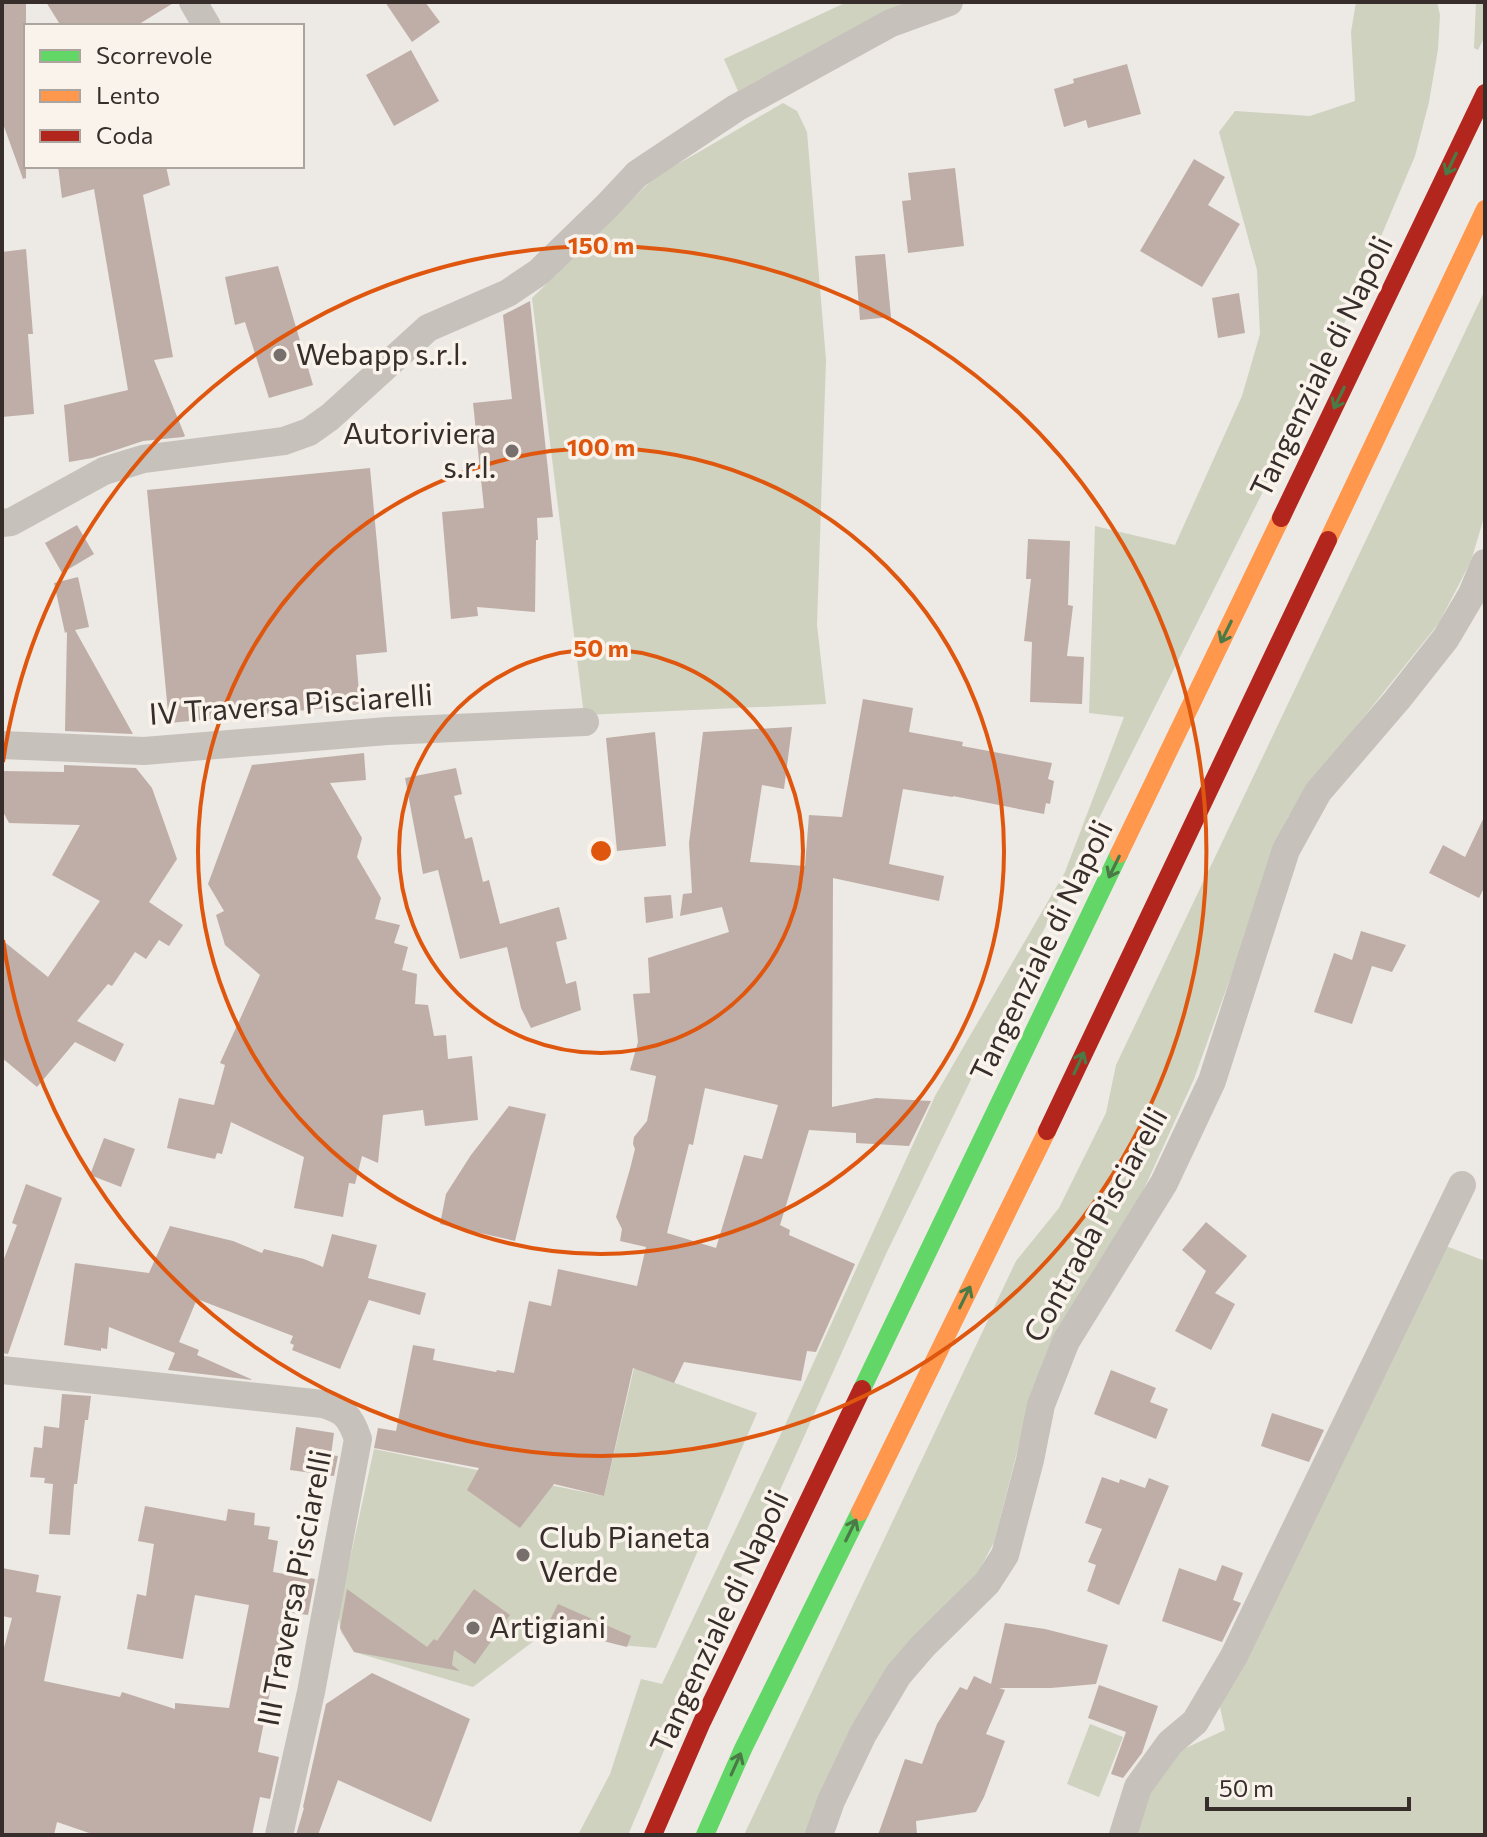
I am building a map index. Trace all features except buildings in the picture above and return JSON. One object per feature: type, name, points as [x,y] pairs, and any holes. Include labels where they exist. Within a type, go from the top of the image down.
[{"type":"highway","name":"Tangenziale di Napoli","points":[[653,1835],[702,1722],[1485,93]]},
{"type":"highway","points":[[705,1835],[743,1749],[1030,1166],[1485,209]]},
{"type":"street","points":[[193,2],[206,24]]},
{"type":"street","points":[[2,523],[11,522],[104,471],[143,459],[284,441],[309,432],[330,417],[428,328],[508,293],[539,272],[637,174],[736,108],[891,23],[949,2]]},
{"type":"street","name":"Contrada Pisciarelli","points":[[819,1835],[831,1801],[863,1734],[898,1675],[987,1583],[1005,1555],[1041,1405],[1066,1341],[1164,1183],[1212,1081],[1286,850],[1318,792],[1446,638],[1472,594],[1485,563]]},
{"type":"street","name":"IV Traversa Pisciarelli","points":[[2,745],[144,751],[387,731],[585,722]]},
{"type":"street","points":[[1123,1835],[1138,1787],[1170,1743],[1195,1722],[1234,1656],[1462,1185]]},
{"type":"street","name":"III Traversa Pisciarelli","points":[[2,1370],[323,1404],[341,1410],[352,1422],[358,1439],[311,1692],[279,1835]]},
{"type":"green space","points":[[847,2],[924,2],[817,48],[738,91],[724,59]]},
{"type":"green space","points":[[1356,2],[1437,2],[1440,15],[1438,49],[1415,156],[1327,364],[1073,870],[886,1254],[628,1835],[578,1835],[610,1774],[641,1679],[662,1684],[786,1423],[935,1096],[1065,872],[1124,717],[1089,713],[1095,526],[1175,545],[1242,396],[1260,334],[1257,270],[1219,132],[1235,111],[1310,116],[1355,101],[1351,32]]},
{"type":"green space","points":[[1476,2],[1485,2],[1485,36],[1478,50],[1474,48]]},
{"type":"green space","points":[[783,103],[797,111],[807,132],[826,360],[817,625],[826,704],[584,715],[532,298],[656,176]]},
{"type":"green space","points":[[1485,290],[1485,514],[1471,561],[1439,623],[1288,817],[1194,1079],[1138,1202],[1031,1398],[994,1542],[971,1586],[806,1835],[744,1835],[1016,1261],[1059,1208],[1106,1113],[1116,1065]]},
{"type":"green space","points":[[1446,1246],[1485,1261],[1485,1835],[1138,1835],[1142,1807],[1159,1774],[1177,1752],[1225,1730],[1220,1707]]},
{"type":"green space","name":"Club Pianeta Verde","points":[[634,1368],[757,1413],[656,1648],[620,1645],[572,1633],[543,1634],[473,1687],[354,1652],[341,1632],[338,1614],[374,1449],[604,1496]]},
{"type":"green space","points":[[1090,1724],[1123,1737],[1099,1797],[1067,1784]]},
{"type":"traffic: fast","points":[[862,1389],[1119,854]]},
{"type":"traffic: fast","points":[[705,1835],[743,1749],[860,1512]]},
{"type":"traffic: slow","points":[[1328,540],[1485,209]]},
{"type":"traffic: slow","points":[[1119,854],[1281,518]]},
{"type":"traffic: slow","points":[[860,1512],[1047,1131]]},
{"type":"traffic: jam","points":[[1281,518],[1485,93]]},
{"type":"traffic: jam","points":[[1047,1131],[1328,540]]},
{"type":"traffic: jam","points":[[653,1835],[702,1722],[862,1389]]},
{"type":"place","name":"Webapp s.r.l.","points":[[280,355]]},
{"type":"place","name":"Autoriviera s.r.l.","points":[[512,451]]},
{"type":"place","name":"Club Pianeta Verde","points":[[523,1555]]},
{"type":"place","name":"Artigiani","points":[[473,1628]]}]
